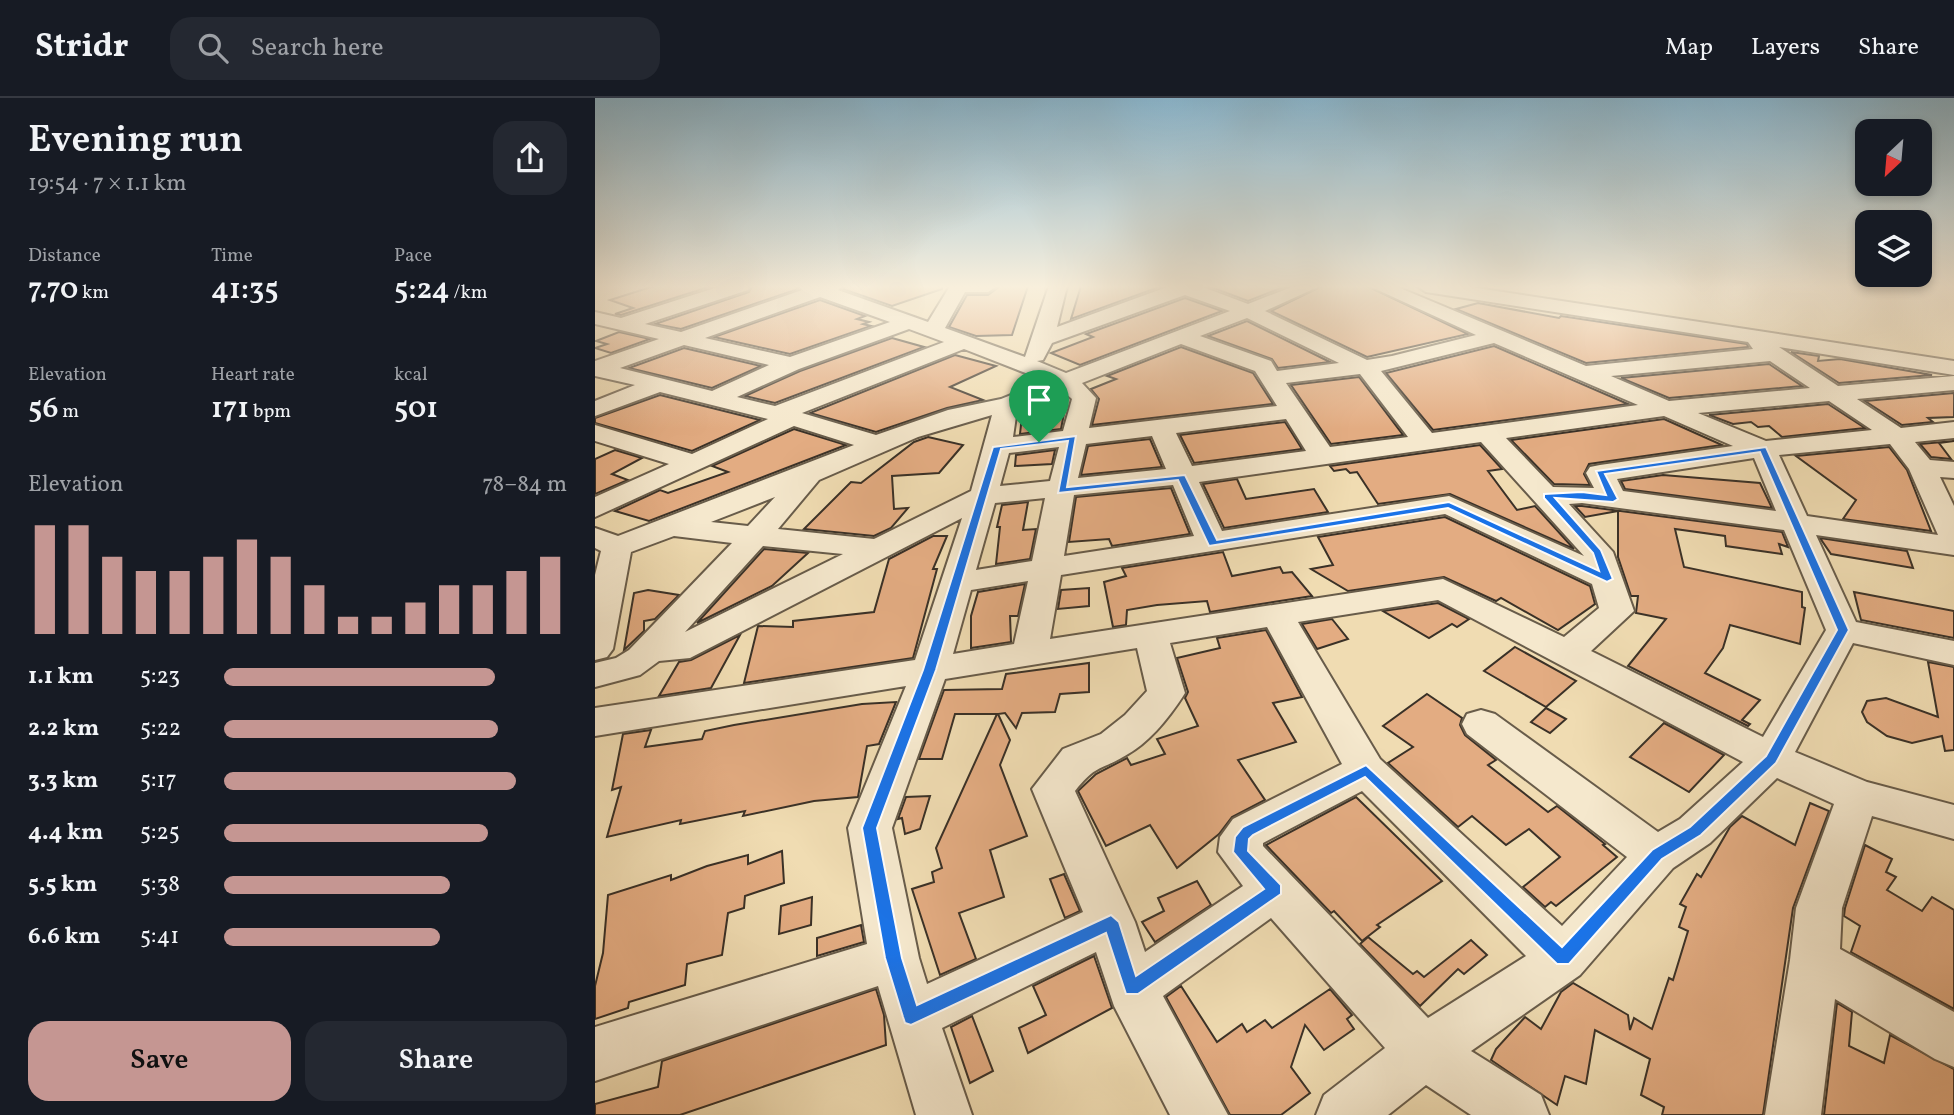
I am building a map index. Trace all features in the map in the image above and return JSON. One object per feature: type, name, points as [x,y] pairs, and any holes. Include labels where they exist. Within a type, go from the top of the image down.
[{"type":"street","points":[[660,333],[791,364]]},
{"type":"street","points":[[596,369],[698,333]]},
{"type":"street","points":[[715,398],[791,364],[877,333]]},
{"type":"street","points":[[936,333],[1030,366],[1067,382],[1084,398],[1061,491],[1030,654]]},
{"type":"street","points":[[1030,366],[1045,333]]},
{"type":"street","points":[[1044,339],[1059,333]]},
{"type":"street","points":[[595,649],[606,542],[671,528],[878,444],[961,413],[1006,405],[1191,333]]},
{"type":"street","points":[[1295,333],[1367,368],[1425,440]]},
{"type":"street","points":[[1490,333],[1763,449],[1843,630]]},
{"type":"street","points":[[1728,333],[1954,368]]},
{"type":"street","points":[[1273,378],[1367,368],[1496,336]]},
{"type":"street","points":[[1182,337],[1263,366],[1323,456]]},
{"type":"street","points":[[1547,496],[1582,495],[1797,522],[1952,530],[1922,467],[1897,436],[1750,337]]},
{"type":"street","points":[[595,508],[694,463],[785,416],[961,343]]},
{"type":"street","points":[[1584,373],[1773,354]]},
{"type":"street","points":[[596,369],[785,416],[878,444]]},
{"type":"street","points":[[649,649],[678,650],[982,496],[1061,491],[1182,477],[1425,440],[1668,408],[1954,383]]},
{"type":"street","points":[[595,409],[659,384]]},
{"type":"street","points":[[943,1115],[894,958],[870,828],[930,670],[997,447],[1006,405]]},
{"type":"street","points":[[997,447],[1294,411]]},
{"type":"street","points":[[1161,428],[1213,544]]},
{"type":"street","points":[[1613,499],[1600,472],[1763,449],[1954,430]]},
{"type":"street","points":[[1486,432],[1598,552],[1617,611],[1566,654]]},
{"type":"street","points":[[595,433],[694,463]]},
{"type":"street","points":[[595,454],[623,441]]},
{"type":"street","points":[[1922,467],[1954,470]]},
{"type":"street","points":[[595,675],[627,667],[649,649],[815,471]]},
{"type":"street","points":[[958,582],[1449,505],[1607,579]]},
{"type":"street","points":[[671,528],[875,548]]},
{"type":"street","points":[[595,722],[1443,589],[1771,760],[1858,796],[1954,822]]},
{"type":"street","points":[[1277,615],[1366,770],[1563,959]]},
{"type":"street","points":[[1843,630],[1954,653]]},
{"type":"street","points":[[1344,1115],[1424,1052],[1563,959],[1657,855],[1695,831],[1771,760],[1843,630]]},
{"type":"street","points":[[1151,635],[1166,693],[1139,725],[1115,744],[1077,761],[1053,789],[1111,922],[1132,989],[1200,1115]]},
{"type":"street","points":[[1481,724],[1657,855]]},
{"type":"street","points":[[1366,770],[1242,837],[1239,844],[1245,859],[1424,1052],[1521,1115]]},
{"type":"street","points":[[1793,1115],[1822,894],[1858,796]]},
{"type":"street","points":[[1132,989],[1275,890]]},
{"type":"street","points":[[911,1017],[1111,922]]},
{"type":"street","points":[[595,1054],[894,958]]},
{"type":"street","points":[[1815,960],[1954,1041]]},
{"type":"building","points":[[615,333],[650,339],[611,353],[595,348],[607,344],[596,341]]},
{"type":"building","points":[[724,333],[849,333],[790,354],[714,337]]},
{"type":"building","points":[[968,333],[1013,333],[1012,335],[976,336]]},
{"type":"building","points":[[1163,333],[1080,365],[1051,353],[1093,337],[1086,334]]},
{"type":"building","points":[[1215,333],[1272,333],[1330,362],[1278,368],[1272,359],[1208,336]]},
{"type":"building","points":[[1318,333],[1468,334],[1367,357]]},
{"type":"building","points":[[1515,333],[1677,333],[1747,344],[1748,347],[1586,363]]},
{"type":"building","points":[[892,338],[924,347],[775,403],[745,396],[800,371]]},
{"type":"building","points":[[1494,346],[1628,404],[1433,430],[1386,373]]},
{"type":"building","points":[[1181,347],[1253,373],[1273,404],[1092,425],[1099,399],[1091,389],[1116,379],[1107,376]]},
{"type":"building","points":[[684,348],[761,366],[712,388],[629,368]]},
{"type":"building","points":[[1791,352],[1819,356],[1818,361],[1840,359],[1932,375],[1839,383]]},
{"type":"building","points":[[955,355],[996,366],[950,387],[983,400],[947,408],[876,432],[810,413]]},
{"type":"building","points":[[1769,364],[1802,386],[1669,398],[1621,378]]},
{"type":"building","points":[[1359,377],[1403,435],[1331,444],[1291,385]]},
{"type":"building","points":[[1954,393],[1954,417],[1928,418],[1933,422],[1902,425],[1865,401]]},
{"type":"building","points":[[660,395],[760,420],[692,451],[595,423],[595,418]]},
{"type":"building","points":[[1067,398],[1061,429],[1020,434],[1022,416]]},
{"type":"building","points":[[1828,404],[1865,428],[1782,437],[1769,426],[1758,427],[1751,422],[1733,424],[1709,415]]},
{"type":"building","points":[[1664,419],[1722,445],[1589,464],[1584,474],[1590,485],[1554,484],[1511,440]]},
{"type":"building","points":[[1285,422],[1302,449],[1194,463],[1180,435]]},
{"type":"building","points":[[794,429],[846,445],[649,521],[615,511],[660,490],[668,493],[728,472],[712,466]]},
{"type":"building","points":[[928,437],[963,445],[939,473],[892,476],[894,509],[908,508],[891,528],[874,536],[804,529],[851,482],[861,483],[914,442]]},
{"type":"building","points":[[1150,439],[1162,467],[1081,475],[1088,446]]},
{"type":"building","points":[[1954,441],[1939,443],[1951,459],[1931,457],[1920,444]]},
{"type":"building","points":[[1480,445],[1502,469],[1488,471],[1517,510],[1535,506],[1574,549],[1450,494],[1378,504],[1357,472],[1350,473],[1346,469],[1334,471],[1330,466]]},
{"type":"building","points":[[1889,447],[1907,470],[1931,531],[1843,519],[1856,500],[1796,456]]},
{"type":"building","points":[[615,450],[642,458],[612,474],[628,480],[595,494],[595,459]]},
{"type":"building","points":[[1055,450],[1052,464],[1015,466],[1016,455]]},
{"type":"building","points":[[1663,475],[1760,483],[1772,508],[1625,489],[1621,481]]},
{"type":"building","points":[[1237,479],[1246,499],[1314,489],[1328,512],[1224,528],[1203,484]]},
{"type":"building","points":[[1171,488],[1190,534],[1112,546],[1109,539],[1069,542],[1076,497]]},
{"type":"building","points":[[1028,502],[1023,530],[1036,529],[1030,559],[996,564],[1000,527],[997,527],[1002,505]]},
{"type":"building","points":[[1575,506],[1582,506],[1782,532],[1788,547],[1779,544],[1782,554],[1726,546],[1725,536],[1675,529],[1684,567],[1802,592],[1802,607],[1805,608],[1800,644],[1730,625],[1723,648],[1705,673],[1760,700],[1742,720],[1750,724],[1748,726],[1628,666],[1666,619],[1636,613],[1638,596],[1631,596],[1618,557],[1618,511],[1585,517]]},
{"type":"building","points":[[1445,517],[1590,586],[1595,604],[1558,630],[1501,598],[1496,601],[1444,577],[1348,591],[1311,569],[1333,565],[1318,537]]},
{"type":"building","points":[[933,536],[947,536],[933,569],[937,569],[913,658],[744,683],[758,626],[793,627],[793,621],[874,612],[889,559]]},
{"type":"building","points":[[1820,538],[1907,551],[1913,568],[1831,554]]},
{"type":"building","points":[[764,549],[808,553],[772,586],[697,623]]},
{"type":"building","points":[[1223,552],[1232,576],[1280,567],[1283,573],[1292,572],[1312,596],[1210,612],[1207,601],[1157,605],[1127,610],[1126,625],[1113,627],[1104,582],[1126,576],[1122,568]]},
{"type":"building","points":[[1025,584],[1018,616],[1010,616],[1011,642],[971,648],[971,616],[978,592]]},
{"type":"building","points":[[1089,588],[1089,606],[1058,609],[1061,590]]},
{"type":"building","points":[[648,590],[679,595],[655,619],[644,621],[644,631],[624,650],[634,593]]},
{"type":"building","points":[[1854,592],[1954,611],[1954,638],[1861,620]]},
{"type":"building","points":[[1438,603],[1469,619],[1457,627],[1452,624],[1429,638],[1383,611]]},
{"type":"building","points":[[1332,619],[1348,639],[1317,649],[1302,624]]},
{"type":"building","points":[[1266,630],[1302,697],[1273,703],[1296,742],[1238,760],[1265,800],[1232,817],[1219,834],[1177,868],[1150,825],[1106,846],[1078,791],[1096,774],[1127,758],[1131,765],[1165,754],[1157,739],[1198,726],[1185,698],[1188,692],[1177,658],[1220,648],[1217,638]]},
{"type":"building","points":[[740,635],[711,688],[659,696],[679,662],[691,660]]},
{"type":"building","points":[[1515,647],[1576,681],[1546,707],[1484,671]]},
{"type":"building","points":[[1928,662],[1954,667],[1954,750],[1945,751],[1942,736],[1912,743],[1887,736],[1867,722],[1862,712],[1867,701],[1886,698],[1938,717]]},
{"type":"building","points":[[1089,663],[1089,692],[1060,694],[1055,712],[1022,713],[1016,728],[1005,713],[998,714],[1010,740],[1000,765],[1027,836],[990,850],[1004,897],[959,913],[976,959],[940,975],[912,889],[934,882],[932,872],[942,868],[936,848],[997,714],[955,714],[942,759],[919,759],[944,690],[1002,689],[1006,674]]},
{"type":"building","points":[[1427,694],[1462,718],[1460,725],[1465,735],[1496,760],[1488,765],[1548,812],[1557,806],[1605,844],[1603,845],[1617,857],[1556,906],[1551,902],[1545,907],[1523,887],[1560,857],[1529,829],[1506,845],[1472,816],[1458,827],[1388,763],[1413,747],[1383,726]]},
{"type":"building","points":[[896,702],[879,744],[867,746],[858,797],[814,801],[743,816],[745,811],[680,824],[681,820],[607,837],[621,787],[612,790],[623,734],[651,730],[645,747],[702,739],[705,731],[734,725],[862,704]]},
{"type":"building","points":[[1546,708],[1566,719],[1550,733],[1531,722]]},
{"type":"building","points":[[1664,723],[1724,755],[1689,792],[1630,757]]},
{"type":"building","points":[[930,796],[920,829],[905,834],[902,818],[898,819],[906,797]]},
{"type":"building","points":[[1356,797],[1442,881],[1377,925],[1380,927],[1362,941],[1334,911],[1331,913],[1266,845]]},
{"type":"building","points":[[1810,803],[1829,811],[1793,908],[1763,1115],[1662,1115],[1664,1107],[1641,1095],[1650,1059],[1595,1030],[1586,1084],[1565,1076],[1557,1105],[1491,1060],[1496,1049],[1525,1017],[1541,1029],[1561,992],[1573,983],[1628,1015],[1630,1030],[1634,1018],[1652,1029],[1669,978],[1673,980],[1688,931],[1679,927],[1686,907],[1680,904],[1697,874],[1701,877],[1730,827],[1742,816],[1795,845]]},
{"type":"building","points":[[1865,845],[1892,859],[1886,872],[1896,877],[1887,890],[1922,911],[1932,897],[1954,910],[1954,1009],[1851,952],[1860,926],[1844,916],[1845,908]]},
{"type":"building","points":[[782,851],[784,883],[745,896],[744,908],[728,913],[722,955],[687,964],[685,985],[629,1002],[628,1008],[595,1019],[595,986],[603,953],[608,895],[671,875],[671,880],[707,866],[748,855],[748,864]]},
{"type":"building","points":[[1064,874],[1080,911],[1065,918],[1050,879]]},
{"type":"building","points":[[1197,881],[1211,905],[1155,942],[1142,922],[1164,911],[1158,898]]},
{"type":"building","points":[[812,897],[811,925],[779,934],[781,906]]},
{"type":"building","points":[[861,925],[864,942],[817,956],[817,938]]},
{"type":"building","points":[[1368,937],[1413,974],[1417,971],[1424,977],[1471,940],[1487,955],[1464,974],[1458,969],[1420,1006],[1360,944]]},
{"type":"building","points":[[1094,956],[1112,1008],[1028,1053],[1019,1028],[1046,1015],[1033,986]]},
{"type":"building","points":[[1181,986],[1217,1042],[1242,1024],[1247,1032],[1265,1020],[1272,1028],[1330,989],[1352,1015],[1347,1019],[1354,1029],[1324,1050],[1305,1025],[1291,1067],[1310,1093],[1281,1115],[1230,1115],[1166,997]]},
{"type":"building","points":[[876,989],[884,1015],[886,1045],[680,1115],[595,1115],[595,1104],[658,1087],[662,1061]]},
{"type":"building","points":[[1837,1003],[1852,1012],[1849,1046],[1884,1063],[1890,1035],[1954,1069],[1954,1115],[1824,1115]]},
{"type":"building","points":[[972,1016],[993,1071],[970,1083],[951,1027]]},
{"type":"route","points":[[1073,438],[1061,491],[1182,477],[1213,544],[1449,505],[1607,579],[1598,552],[1547,496],[1582,495],[1613,499],[1600,472],[1763,449],[1843,630],[1771,760],[1695,831],[1657,855],[1563,959],[1366,770],[1248,831],[1239,844],[1240,852],[1275,890],[1132,989],[1111,922],[911,1017],[894,958],[870,828],[930,670],[997,447],[1039,442],[1073,438]]}]
